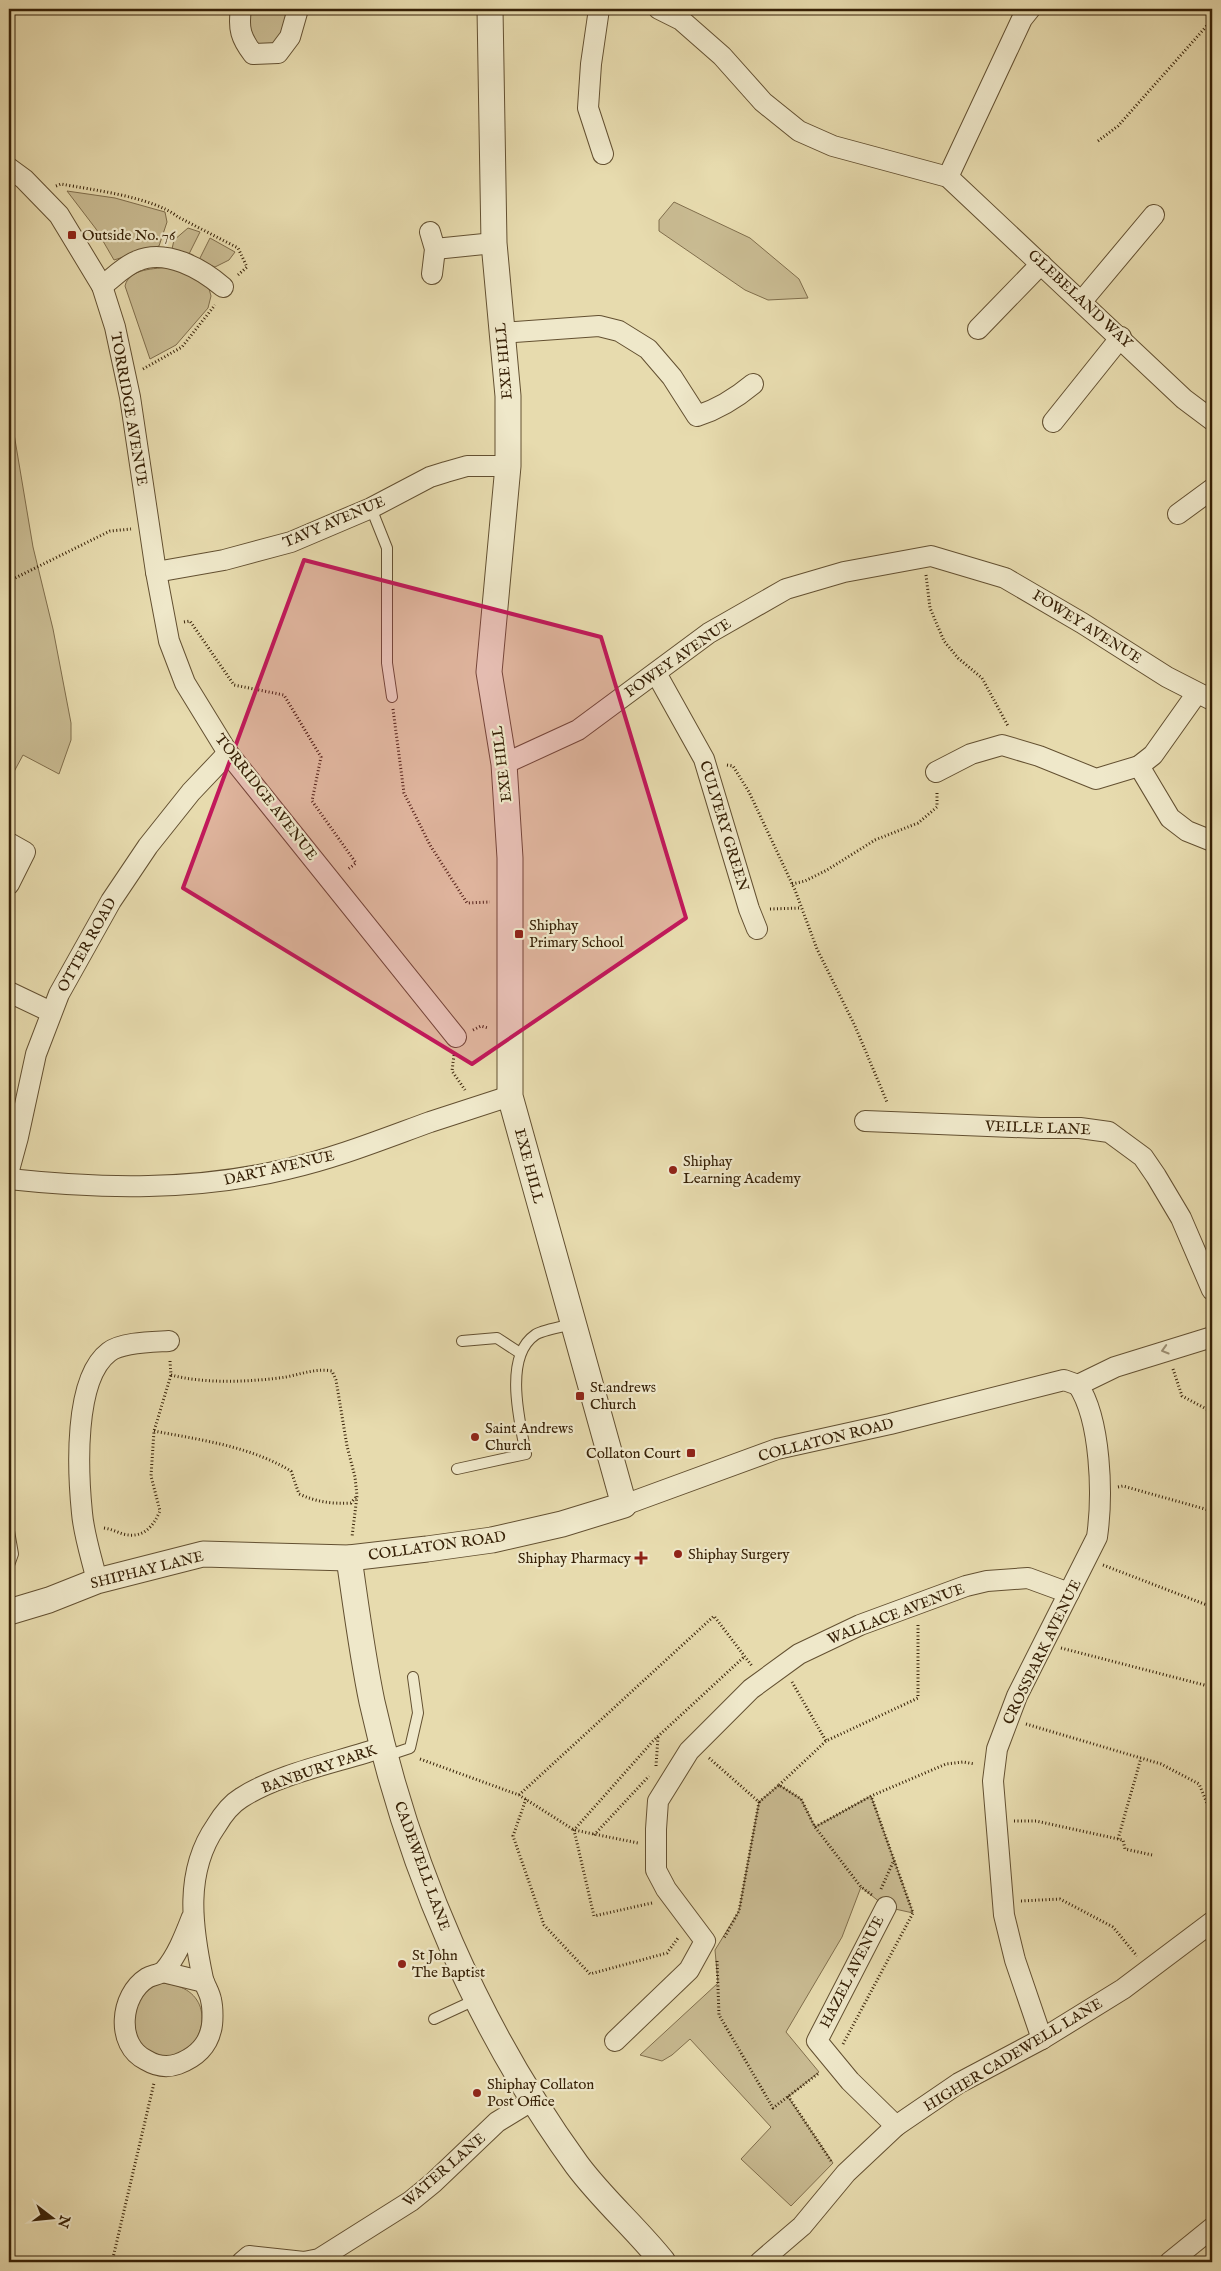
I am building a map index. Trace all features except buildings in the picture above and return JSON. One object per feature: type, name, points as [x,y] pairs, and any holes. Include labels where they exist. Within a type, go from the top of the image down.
[{"type":"street","points":[[241,9],[239,23],[243,40],[253,54],[267,55],[278,53],[290,37],[298,9]]},
{"type":"street","name":"EXE HILL","points":[[490,9],[494,243],[508,396],[508,466],[489,672],[504,764],[510,858],[510,1096],[624,1505]]},
{"type":"street","points":[[599,9],[591,64],[588,108],[603,154]]},
{"type":"street","name":"GLEBELAND WAY","points":[[659,9],[681,20],[702,38],[722,56],[763,102],[799,130],[833,146],[948,177],[1184,398],[1212,420]]},
{"type":"street","points":[[948,177],[1022,19],[1030,9]]},
{"type":"street","name":"TORRIDGE AVENUE","points":[[9,168],[24,179],[59,215],[102,286],[115,328],[130,397],[156,572],[169,641],[185,683],[228,753],[456,1037]]},
{"type":"street","points":[[1082,301],[1154,215]]},
{"type":"street","points":[[432,274],[432,241],[494,243]]},
{"type":"street","points":[[102,286],[138,260],[154,258],[189,264],[206,273],[222,287]]},
{"type":"street","points":[[978,329],[1041,264]]},
{"type":"street","points":[[501,333],[599,326],[619,331],[648,349],[672,377],[697,416],[716,410],[736,398],[753,384]]},
{"type":"street","points":[[1053,422],[1121,337]]},
{"type":"street","name":"TAVY AVENUE","points":[[156,572],[224,560],[291,542],[371,508],[424,480],[446,472],[467,466],[508,466]]},
{"type":"street","points":[[1178,514],[1212,489]]},
{"type":"street","name":"FOWEY AVENUE","points":[[504,764],[578,730],[709,633],[786,589],[844,572],[931,556],[1005,578],[1204,697]]},
{"type":"street","name":"CULVERY GREEN","points":[[656,672],[704,759],[749,909],[757,929]]},
{"type":"street","points":[[936,772],[971,754],[1002,744],[1040,756],[1096,779],[1140,766],[1153,755],[1204,697]]},
{"type":"street","name":"OTTER ROAD","points":[[9,1170],[36,1054],[51,1012],[111,901],[148,846],[191,792],[228,753]]},
{"type":"street","points":[[1140,766],[1170,818],[1188,831],[1212,841]]},
{"type":"street","points":[[9,843],[25,852],[9,884]]},
{"type":"street","points":[[9,992],[51,1012]]},
{"type":"street","name":"DART AVENUE","points":[[9,1179],[76,1186],[141,1186],[220,1182],[286,1170],[345,1153],[510,1096]]},
{"type":"street","name":"VEILLE LANE","points":[[865,1121],[895,1121],[958,1126],[1080,1128],[1109,1132],[1143,1157],[1156,1176],[1181,1218],[1212,1290]]},
{"type":"street","points":[[1078,1385],[1115,1366],[1212,1337]]},
{"type":"street","points":[[97,1581],[82,1515],[79,1460],[83,1405],[93,1371],[109,1351],[131,1344],[169,1341]]},
{"type":"street","name":"COLLATON ROAD","points":[[349,1558],[492,1540],[562,1524],[624,1505],[778,1449],[890,1424],[1064,1380],[1078,1385]]},
{"type":"street","name":"CROSSPARK AVENUE","points":[[1042,2039],[1015,1960],[1004,1915],[993,1781],[997,1749],[1017,1696],[1086,1562],[1097,1536],[1101,1512],[1092,1417],[1087,1398],[1078,1385]]},
{"type":"street","name":"SHIPHAY LANE","points":[[9,1612],[50,1600],[97,1581],[203,1554],[349,1558]]},
{"type":"street","name":"CADEWELL LANE","points":[[349,1558],[358,1624],[372,1701],[404,1823],[434,1906],[475,2000],[533,2100],[584,2172],[613,2208],[664,2262]]},
{"type":"street","name":"WALLACE AVENUE","points":[[710,1946],[666,1889],[656,1870],[658,1802],[689,1751],[751,1690],[799,1654],[860,1625],[966,1586],[987,1581],[1028,1578],[1069,1593]]},
{"type":"street","name":"BANBURY PARK","points":[[192,1918],[180,1947],[163,1972],[147,1978],[129,1996],[123,2017],[128,2038],[135,2053],[158,2066],[174,2066],[186,2061],[202,2049],[212,2030],[211,2000],[204,1982],[192,1918],[194,1872],[201,1852],[224,1814],[240,1798],[302,1772],[385,1755]]},
{"type":"street","name":"HAZEL AVENUE","points":[[881,1903],[817,2041],[850,2081],[896,2126]]},
{"type":"street","name":"HIGHER CADEWELL LANE","points":[[760,2262],[802,2226],[842,2178],[896,2126],[959,2083],[1042,2039],[1123,1989],[1212,1922]]},
{"type":"street","points":[[615,2042],[689,1970],[710,1946]]},
{"type":"street","points":[[163,1972],[204,1982]]},
{"type":"street","name":"WATER LANE","points":[[242,2262],[250,2256],[304,2262],[318,2259],[411,2202],[497,2122],[533,2100]]},
{"type":"street","points":[[1170,2262],[1212,2228]]},
{"type":"lane","points":[[371,508],[388,548],[387,663],[392,697]]},
{"type":"lane","points":[[457,1469],[526,1454],[516,1403],[520,1353],[535,1334],[572,1324]]},
{"type":"lane","points":[[462,1341],[497,1338],[520,1353]]},
{"type":"lane","points":[[9,1531],[14,1554],[9,1565]]},
{"type":"lane","points":[[385,1755],[410,1748],[418,1713],[413,1677]]},
{"type":"lane","points":[[434,2019],[475,2000]]},
{"type":"path","points":[[1098,141],[1118,126],[1212,20]]},
{"type":"path","points":[[9,581],[110,531],[149,527]]},
{"type":"path","points":[[924,557],[930,608],[944,641],[958,658],[982,678],[1010,730],[1006,746]]},
{"type":"path","points":[[166,625],[190,621],[234,685],[284,695],[321,757],[312,801],[356,863],[332,883]]},
{"type":"path","points":[[392,697],[404,793],[430,845],[467,903],[510,901]]},
{"type":"path","points":[[704,759],[733,766],[749,792],[792,884],[800,908],[895,1121]]},
{"type":"path","points":[[792,884],[806,881],[827,870],[874,840],[918,823],[937,807],[936,772]]},
{"type":"path","points":[[749,909],[800,908]]},
{"type":"path","points":[[477,1107],[452,1071],[456,1037],[481,1026],[511,1033]]},
{"type":"path","points":[[85,1528],[107,1528],[126,1535],[142,1534],[153,1527],[160,1511],[150,1476],[154,1431],[170,1375],[169,1341]]},
{"type":"path","points":[[1167,1350],[1182,1396],[1212,1412]]},
{"type":"path","points":[[170,1375],[188,1380],[252,1380],[287,1377],[320,1369],[332,1371],[336,1380],[357,1496],[349,1558]]},
{"type":"path","points":[[154,1431],[232,1446],[270,1459],[291,1471],[299,1494],[313,1500],[329,1504],[351,1503],[357,1496]]},
{"type":"path","points":[[1100,1491],[1123,1486],[1212,1511]]},
{"type":"path","points":[[1086,1562],[1108,1567],[1212,1607]]},
{"type":"path","points":[[872,1796],[912,1913],[834,2061],[773,2108],[719,2015],[710,1946],[739,1911],[759,1802],[780,1785],[826,1741],[918,1698],[918,1604]]},
{"type":"path","points":[[519,1795],[714,1616],[763,1681]]},
{"type":"path","points":[[1043,1644],[1212,1687]]},
{"type":"path","points":[[783,1666],[826,1741]]},
{"type":"path","points":[[1009,1718],[1161,1764],[1199,1784],[1212,1815]]},
{"type":"path","points":[[655,1768],[658,1736]]},
{"type":"path","points":[[695,1746],[759,1802]]},
{"type":"path","points":[[385,1755],[416,1758],[519,1795],[574,1830],[633,1844],[656,1841]]},
{"type":"path","points":[[1118,1839],[1141,1758]]},
{"type":"path","points":[[815,1827],[872,1796],[946,1764],[963,1762],[995,1768]]},
{"type":"path","points":[[780,1785],[801,1799],[815,1827],[861,1886],[881,1903],[894,1860]]},
{"type":"path","points":[[526,1799],[513,1836],[544,1925],[590,1974],[667,1953],[691,1923]]},
{"type":"path","points":[[996,1821],[1036,1821],[1123,1840],[1125,1849],[1152,1854]]},
{"type":"path","points":[[1003,1901],[1060,1900],[1113,1927],[1148,1970]]},
{"type":"path","points":[[112,2262],[158,2066]]},
{"type":"path","points":[[788,2096],[842,2178]]},
{"type":"highlighted area","points":[[304,560],[601,637],[686,918],[472,1064],[183,888]]},
{"type":"shaded area","points":[[241,9],[298,9],[290,37],[253,54]]},
{"type":"shaded area","points":[[67,191],[115,198],[165,212],[167,222],[159,246],[114,260],[96,229]]},
{"type":"shaded area","points":[[674,202],[750,238],[799,279],[808,298],[768,300],[745,290],[659,231],[659,220]]},
{"type":"shaded area","points":[[188,228],[200,232],[189,254],[172,249],[174,240]]},
{"type":"shaded area","points":[[210,238],[235,252],[229,260],[215,267],[199,260]]},
{"type":"shaded area","points":[[170,267],[193,274],[208,285],[211,296],[208,308],[176,345],[150,359],[125,286],[127,280],[143,270]]},
{"type":"shaded area","points":[[9,404],[33,547],[53,629],[71,723],[71,740],[59,774],[23,755],[9,781]]},
{"type":"shaded area","points":[[779,1785],[801,1799],[815,1827],[871,1796],[913,1913],[886,1907],[861,1887],[842,1937],[786,2032],[819,2072],[788,2097],[833,2163],[791,2206],[741,2159],[771,2127],[690,2039],[662,2061],[640,2055],[718,1983],[715,1950],[739,1911],[759,1802]]},
{"type":"shaded area","points":[[160,1983],[181,1987],[194,1997],[201,2009],[202,2024],[197,2037],[189,2049],[177,2056],[163,2058],[154,2055],[139,2045],[131,2014],[134,2004],[138,1999],[146,1991]]},
{"type":"place","name":"Outside No. 76","points":[[72,235]]},
{"type":"place","name":"Shiphay Primary School","points":[[519,934]]},
{"type":"place","name":"Shiphay Learning Academy","points":[[673,1170]]},
{"type":"place","name":"St.andrews Church","points":[[580,1396]]},
{"type":"place","name":"Saint Andrews Church","points":[[475,1437]]},
{"type":"place","name":"Collaton Court","points":[[691,1453]]},
{"type":"place","name":"Shiphay Surgery","points":[[678,1554]]},
{"type":"place","name":"Shiphay Pharmacy","points":[[641,1558]]},
{"type":"place","name":"St John The Baptist","points":[[402,1964]]},
{"type":"place","name":"Shiphay Collaton Post Office","points":[[477,2093]]}]
